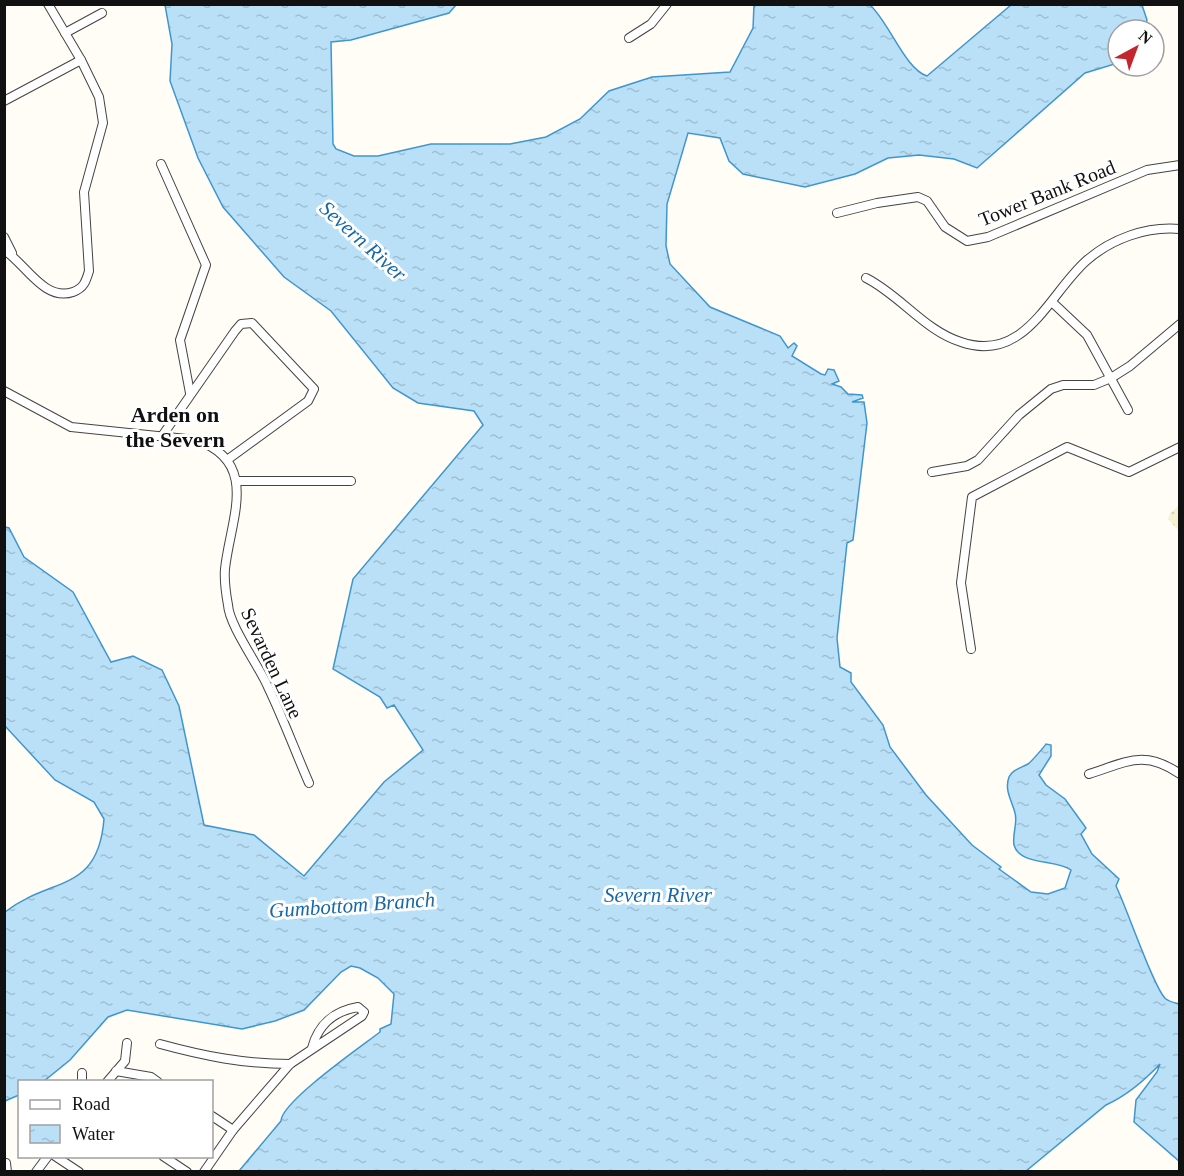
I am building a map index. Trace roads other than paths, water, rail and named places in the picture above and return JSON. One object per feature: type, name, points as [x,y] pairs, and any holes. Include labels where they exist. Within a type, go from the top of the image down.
[{"type":"street","points":[[4,237],[8,252],[44,287],[63,295],[76,291],[86,283],[89,271],[84,192],[102,123],[99,97],[81,60],[48,4]]},
{"type":"street","points":[[628,38],[651,24],[667,4]]},
{"type":"street","points":[[64,33],[102,13]]},
{"type":"street","points":[[4,101],[81,60]]},
{"type":"street","points":[[160,164],[206,265],[180,340],[190,393]]},
{"type":"street","name":"Tower Bank Road","points":[[837,213],[918,197],[927,201],[945,227],[967,241],[999,233],[1147,170],[1179,165]]},
{"type":"street","points":[[866,278],[884,287],[944,335],[962,343],[978,345],[1009,341],[1041,317],[1080,267],[1106,247],[1140,233],[1179,229]]},
{"type":"street","points":[[1053,303],[1087,335],[1128,410]]},
{"type":"street","points":[[162,436],[235,331],[248,322],[252,323],[314,389],[308,401],[227,460]]},
{"type":"street","points":[[932,472],[965,467],[978,460],[1019,415],[1051,389],[1063,385],[1094,385],[1111,378],[1139,359],[1179,324]]},
{"type":"street","points":[[4,391],[71,427],[203,442],[227,460],[238,481],[351,481]]},
{"type":"street","points":[[971,649],[961,583],[972,497],[1067,447],[1128,472],[1179,447]]},
{"type":"street","name":"Sevarden Lane","points":[[238,481],[225,571],[228,610],[268,685],[309,783]]},
{"type":"street","points":[[1089,774],[1140,758],[1169,767],[1179,774]]},
{"type":"street","points":[[204,1172],[232,1130],[290,1064],[364,1012],[358,1006],[345,1009],[333,1016],[315,1036],[312,1048]]},
{"type":"street","points":[[109,1080],[125,1061],[127,1043]]},
{"type":"street","points":[[160,1044],[215,1059],[252,1064],[290,1064]]},
{"type":"street","points":[[116,1071],[151,1077],[155,1080]]},
{"type":"street","points":[[213,1117],[232,1130]]},
{"type":"street","points":[[36,1172],[46,1158]]},
{"type":"street","points":[[58,1158],[79,1172]]},
{"type":"street","points":[[166,1158],[187,1172]]},
{"type":"water","name":"Severn River","points":[[165,5],[456,5],[449,13],[351,40],[331,42],[333,144],[336,149],[354,156],[378,156],[431,144],[510,144],[546,137],[580,119],[609,91],[652,77],[730,72],[753,28],[754,5],[870,5],[911,64],[927,76],[1011,5],[1142,5],[1146,18],[1106,18],[1106,67],[1085,73],[977,168],[954,159],[919,155],[888,158],[855,174],[805,187],[743,174],[729,161],[720,138],[688,133],[667,204],[666,246],[670,264],[710,307],[780,336],[788,348],[794,343],[797,346],[792,356],[821,374],[825,375],[828,369],[834,370],[839,381],[832,384],[841,387],[848,394],[862,395],[863,398],[852,402],[864,402],[867,423],[853,540],[847,543],[837,638],[840,667],[851,673],[851,682],[883,725],[890,747],[926,795],[972,845],[1001,867],[999,869],[1031,892],[1048,894],[1065,888],[1071,870],[1057,864],[1031,859],[1018,852],[1014,845],[1016,817],[1007,786],[1013,772],[1029,763],[1046,744],[1051,745],[1051,756],[1039,775],[1046,785],[1065,799],[1086,828],[1081,834],[1092,854],[1119,879],[1116,886],[1155,981],[1166,999],[1179,1004],[1179,1161],[1134,1122],[1136,1100],[1157,1072],[1160,1064],[1135,1087],[1106,1105],[1026,1171],[239,1171],[281,1121],[294,1101],[380,1032],[380,1029],[391,1024],[394,994],[378,978],[360,968],[351,966],[341,972],[304,1010],[275,1021],[242,1029],[127,1010],[108,1017],[70,1060],[45,1080],[18,1080],[18,1095],[5,1101],[5,912],[22,901],[70,880],[82,872],[92,860],[100,843],[104,819],[94,802],[55,780],[5,726],[5,527],[9,528],[24,557],[73,592],[111,662],[133,656],[162,670],[179,706],[204,825],[254,835],[304,876],[384,782],[423,750],[394,705],[387,708],[380,697],[333,669],[353,579],[483,425],[474,411],[418,403],[393,388],[331,311],[284,277],[223,207],[198,158],[170,81],[172,44]]},
{"type":"district","name":"Arden on the Severn","points":[[175,426]]},
{"type":"water label","name":"Gumbottom Branch","points":[[352,905]]}]
